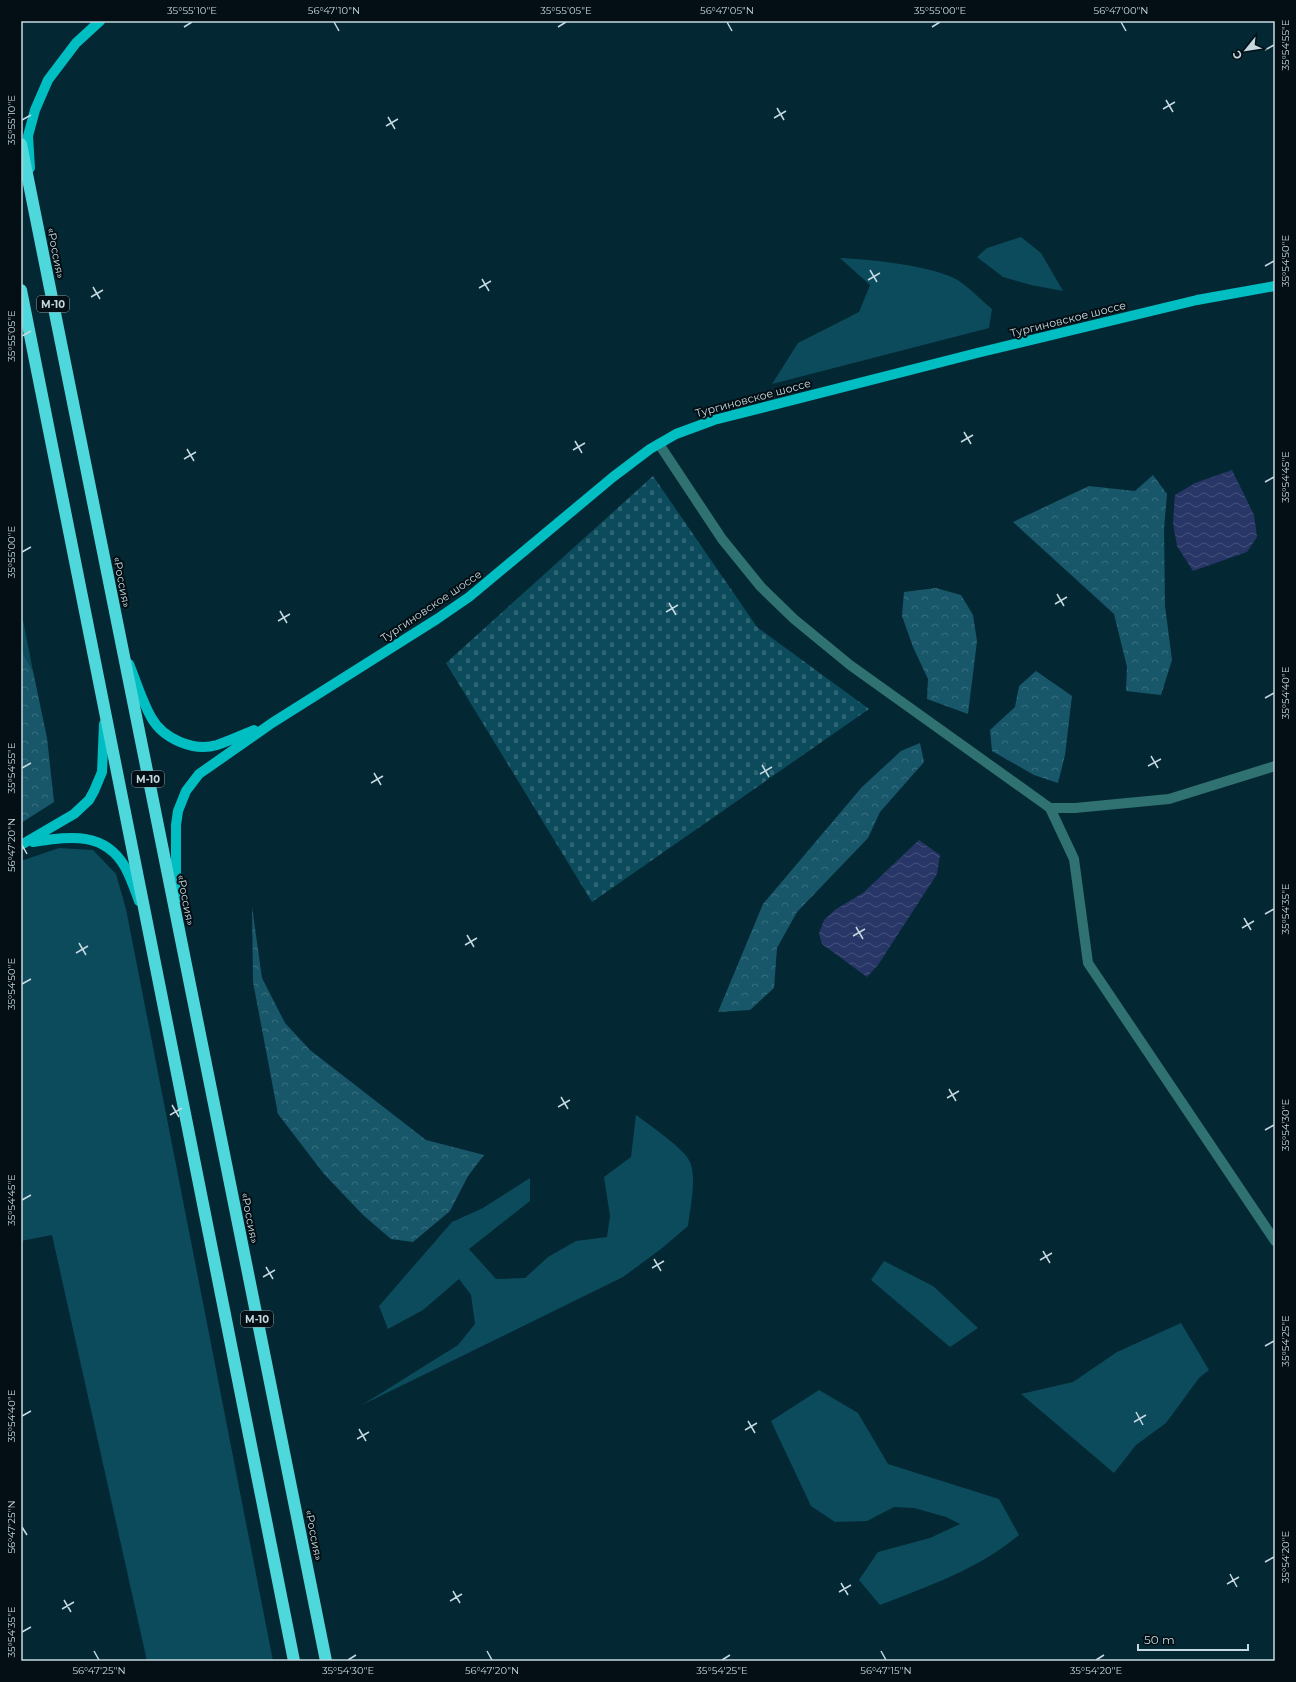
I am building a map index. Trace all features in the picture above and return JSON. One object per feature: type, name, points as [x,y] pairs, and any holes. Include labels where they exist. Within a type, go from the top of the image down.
[{"type":"highway","name":"«Россия»","points":[[21,144],[326,1661]]},
{"type":"highway","name":"М-10","points":[[21,290],[294,1661]]},
{"type":"main road","points":[[31,196],[28,136],[35,110],[48,80],[63,59],[76,43],[100,21]]},
{"type":"main road","name":"Тургиновское шоссе","points":[[176,915],[176,825],[178,811],[182,797],[198,774],[272,722],[437,619],[469,597],[613,477],[659,444],[685,430],[721,418],[1182,303],[1230,293],[1275,286]]},
{"type":"main road","name":"Тургиновское шоссе","points":[[120,642],[151,718],[165,734],[174,739],[195,746],[216,745],[272,722]]},
{"type":"main road","points":[[24,844],[74,814],[85,804],[94,791],[100,777],[103,762],[104,708]]},
{"type":"main road","points":[[24,844],[75,837],[95,841],[107,847],[117,856],[125,867],[147,921]]},
{"type":"street","points":[[659,444],[722,539],[761,588],[794,620],[850,665],[1050,808],[1074,859],[1088,963],[1275,1241]]},
{"type":"street","points":[[1050,808],[1075,808],[1169,799],[1275,766]]},
{"type":"green space","points":[[1021,237],[1041,253],[1063,291],[1031,285],[1003,277],[977,257],[987,248]]},
{"type":"green space","points":[[840,258],[902,264],[935,271],[949,276],[963,284],[992,309],[989,328],[772,384],[798,343],[859,312],[870,285]]},
{"type":"green space","points":[[1153,475],[1167,494],[1164,529],[1165,606],[1172,660],[1161,695],[1126,691],[1127,667],[1114,614],[1013,522],[1089,486],[1135,491]]},
{"type":"green space","points":[[653,476],[757,627],[869,709],[592,902],[446,663]]},
{"type":"green space","points":[[936,588],[961,595],[973,615],[977,641],[968,714],[927,699],[928,679],[913,647],[902,616],[904,592]]},
{"type":"green space","points":[[21,610],[33,671],[21,650]]},
{"type":"green space","points":[[21,650],[33,671],[47,738],[54,802],[21,823]]},
{"type":"green space","points":[[1036,671],[1072,696],[1065,755],[1058,783],[1034,775],[992,751],[990,730],[1015,707],[1019,686]]},
{"type":"green space","points":[[920,743],[924,762],[880,812],[868,838],[797,912],[777,948],[774,988],[750,1010],[718,1012],[763,904],[862,787],[901,751]]},
{"type":"green space","points":[[59,848],[93,850],[116,874],[126,909],[273,1661],[147,1661],[52,1235],[21,1241],[21,861]]},
{"type":"green space","points":[[252,907],[262,978],[285,1023],[310,1050],[426,1140],[484,1155],[468,1176],[450,1211],[413,1242],[391,1239],[363,1215],[324,1174],[278,1114],[253,982]]},
{"type":"green space","points":[[636,1115],[681,1150],[690,1162],[693,1185],[688,1226],[661,1249],[623,1277],[362,1405],[458,1345],[475,1324],[471,1295],[459,1279],[423,1310],[388,1329],[379,1306],[452,1222],[483,1208],[530,1178],[530,1201],[469,1249],[496,1279],[525,1278],[548,1257],[576,1241],[607,1237],[610,1216],[604,1177],[631,1157]]},
{"type":"green space","points":[[884,1261],[933,1286],[978,1328],[950,1347],[871,1280]]},
{"type":"green space","points":[[1181,1323],[1209,1370],[1199,1378],[1166,1423],[1136,1445],[1114,1473],[1021,1394],[1073,1382],[1117,1352]]},
{"type":"green space","points":[[819,1390],[858,1413],[888,1464],[999,1499],[1019,1535],[987,1558],[953,1576],[880,1605],[859,1580],[878,1552],[930,1538],[960,1524],[946,1517],[914,1508],[894,1507],[867,1521],[835,1522],[811,1506],[771,1421]]},
{"type":"water","points":[[1232,470],[1254,515],[1257,537],[1247,552],[1193,571],[1177,546],[1173,523],[1175,495],[1195,483]]},
{"type":"water","points":[[919,840],[940,855],[937,874],[878,965],[867,977],[822,944],[819,933],[824,920],[836,909],[863,893]]}]
